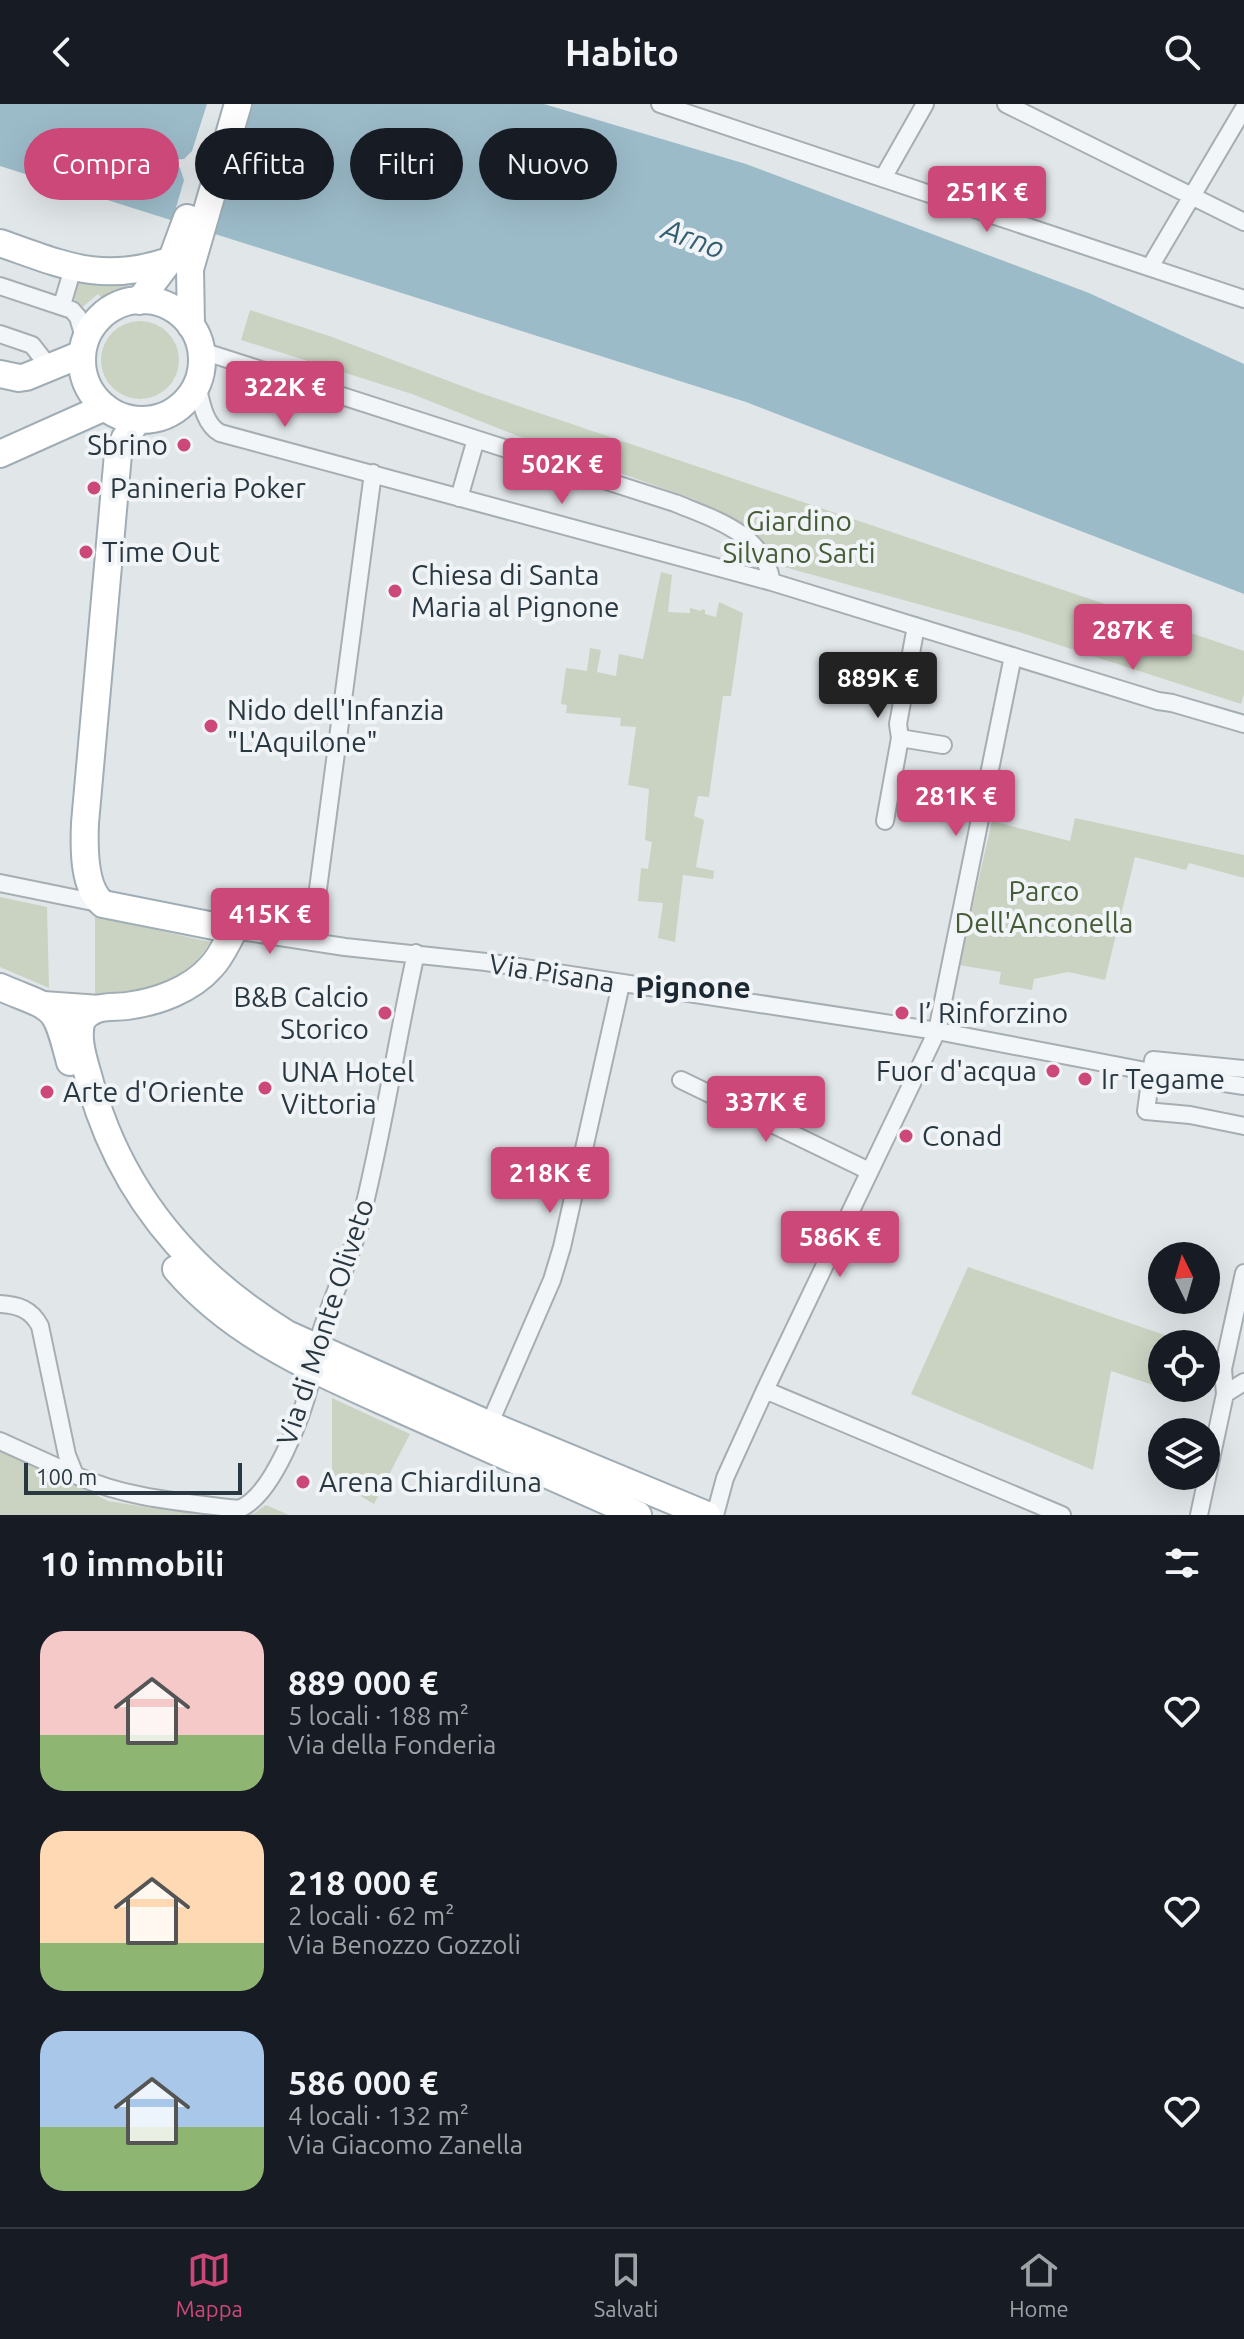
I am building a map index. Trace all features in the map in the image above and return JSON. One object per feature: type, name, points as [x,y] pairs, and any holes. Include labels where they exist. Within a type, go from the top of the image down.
[{"type":"main road","points":[[191,326],[172,309],[152,302],[121,305],[107,313],[93,326],[84,347],[87,382],[96,398],[117,414],[138,420],[161,417],[189,397],[197,384],[202,351],[191,326],[188,284],[179,256],[222,104]]},
{"type":"main road","points":[[139,301],[179,256],[238,104]]},
{"type":"main road","points":[[0,243],[73,268],[114,273],[179,256]]},
{"type":"main road","points":[[0,374],[19,378],[50,368],[84,347]]},
{"type":"main road","points":[[0,454],[105,407]]},
{"type":"main road","points":[[103,904],[91,887],[85,847],[87,783],[118,454],[138,420]]},
{"type":"main road","name":"Via Pisana","points":[[103,904],[234,930]]},
{"type":"main road","points":[[234,930],[213,966],[182,989],[164,998],[100,1007],[89,1012],[82,1020],[80,1031],[83,1054],[107,1133],[136,1189],[165,1229],[207,1276],[315,1359]]},
{"type":"main road","points":[[0,987],[43,1003],[59,1020],[79,1097],[95,1142],[126,1202],[153,1241],[191,1286],[218,1311],[257,1338],[315,1359],[485,1435],[707,1515]]},
{"type":"main road","points":[[485,1435],[629,1513]]},
{"type":"street","points":[[660,104],[1244,299]]},
{"type":"street","points":[[883,178],[925,104]]},
{"type":"street","points":[[1006,104],[1036,111],[1145,173],[1244,222]]},
{"type":"street","points":[[1150,267],[1244,108]]},
{"type":"street","points":[[62,305],[73,268]]},
{"type":"street","points":[[0,286],[62,305],[76,313],[84,347]]},
{"type":"street","points":[[0,334],[32,345],[50,368]]},
{"type":"street","points":[[202,351],[631,488],[728,525],[758,549],[772,582]]},
{"type":"street","points":[[197,384],[206,415],[217,431],[772,582],[1158,701],[1244,724]]},
{"type":"street","points":[[459,498],[476,439]]},
{"type":"street","points":[[311,942],[373,473]]},
{"type":"street","points":[[885,821],[916,626]]},
{"type":"street","points":[[715,1515],[725,1478],[765,1390],[937,1031],[1013,656]]},
{"type":"street","points":[[900,738],[943,745]]},
{"type":"street","name":"Via Pisana","points":[[0,883],[103,904]]},
{"type":"street","name":"Via Pisana","points":[[234,930],[416,953],[937,1031],[1239,1087]]},
{"type":"street","name":"Via di Monte Oliveto","points":[[0,1441],[100,1487],[137,1497],[239,1509],[249,1505],[260,1494],[296,1428],[363,1213],[416,953]]},
{"type":"street","points":[[485,1435],[552,1280],[562,1247],[621,984]]},
{"type":"street","points":[[43,1003],[100,1007]]},
{"type":"street","name":"Via Pisana","points":[[1151,1072],[1153,1060],[1244,1069]]},
{"type":"street","points":[[1151,1072],[1146,1111],[1190,1115],[1244,1126]]},
{"type":"street","points":[[681,1080],[869,1171]]},
{"type":"street","points":[[1199,1515],[1225,1394],[1223,1369],[1244,1273]]},
{"type":"street","points":[[0,1304],[20,1306],[32,1314],[40,1326],[67,1455],[75,1475]]},
{"type":"street","points":[[1225,1394],[1244,1382]]},
{"type":"street","points":[[765,1390],[1062,1515]]},
{"type":"street","points":[[1225,1394],[1244,1398]]},
{"type":"green space","points":[[75,281],[133,281],[103,299],[98,294],[80,309],[72,294]]},
{"type":"green space","name":"Giardino Silvano Sarti","points":[[250,310],[332,337],[483,394],[1244,651],[1244,694],[1241,704],[1019,632],[777,565],[736,522],[693,499],[533,442],[412,394],[241,340]]},
{"type":"green space","points":[[132,321],[148,321],[162,327],[173,338],[179,360],[173,382],[162,393],[148,399],[132,399],[118,393],[107,382],[101,368],[101,352],[107,338],[118,327]]},
{"type":"green space","points":[[661,572],[672,575],[668,612],[690,613],[690,608],[702,609],[705,614],[716,617],[719,602],[743,613],[731,696],[723,696],[709,797],[698,796],[694,816],[704,820],[696,867],[714,871],[713,879],[683,875],[675,942],[658,938],[663,903],[638,901],[641,868],[648,869],[652,842],[645,840],[649,789],[628,785],[636,727],[620,726],[621,718],[566,713],[567,705],[561,704],[566,668],[587,671],[590,648],[601,650],[597,672],[616,676],[619,654],[643,659]]},
{"type":"green space","name":"Parco Dell'Anconella","points":[[1075,818],[1244,855],[1244,878],[1189,863],[1186,870],[1135,857],[1105,980],[1068,972],[1034,979],[1032,990],[999,984],[1001,972],[959,965],[992,821],[1070,841]]},
{"type":"green space","points":[[0,897],[47,907],[49,988],[0,967]]},
{"type":"green space","points":[[95,916],[210,942],[188,968],[160,984],[129,992],[95,994]]},
{"type":"green space","points":[[968,1267],[1150,1330],[1148,1383],[1111,1371],[1093,1470],[911,1394]]},
{"type":"green space","points":[[332,1398],[410,1434],[374,1504],[332,1479]]},
{"type":"green space","points":[[0,1446],[108,1501],[158,1509],[253,1514],[266,1505],[289,1515],[0,1515]]},
{"type":"water","name":"Arno","points":[[0,104],[544,104],[746,164],[1089,293],[1244,364],[1244,594],[746,402],[107,200],[179,200],[179,128],[24,128],[24,174],[0,166]]},
{"type":"pier","points":[[207,104],[251,104],[243,128],[199,128]]},
{"type":"pier","points":[[195,142],[195,200],[205,200],[171,225],[184,180],[179,159],[192,151]]},
{"type":"place","name":"Sbrino","points":[[184,445]]},
{"type":"place","name":"Panineria Poker","points":[[94,488]]},
{"type":"place","name":"Time Out","points":[[86,552]]},
{"type":"place","name":"Chiesa di Santa Maria al Pignone","points":[[395,591]]},
{"type":"place","name":"Nido dell'Infanzia \"L'Aquilone\"","points":[[211,726]]},
{"type":"place","name":"B&B Calcio Storico","points":[[385,1013]]},
{"type":"place","name":"I’ Rinforzino","points":[[902,1013]]},
{"type":"place","name":"Fuor d'acqua","points":[[1053,1071]]},
{"type":"place","name":"Ir Tegame","points":[[1085,1079]]},
{"type":"place","name":"UNA Hotel Vittoria","points":[[265,1088]]},
{"type":"place","name":"Arte d'Oriente","points":[[47,1092]]},
{"type":"place","name":"Conad","points":[[906,1136]]},
{"type":"place","name":"Arena Chiardiluna","points":[[303,1482]]},
{"type":"district","name":"Pignone","points":[[693,988]]}]
